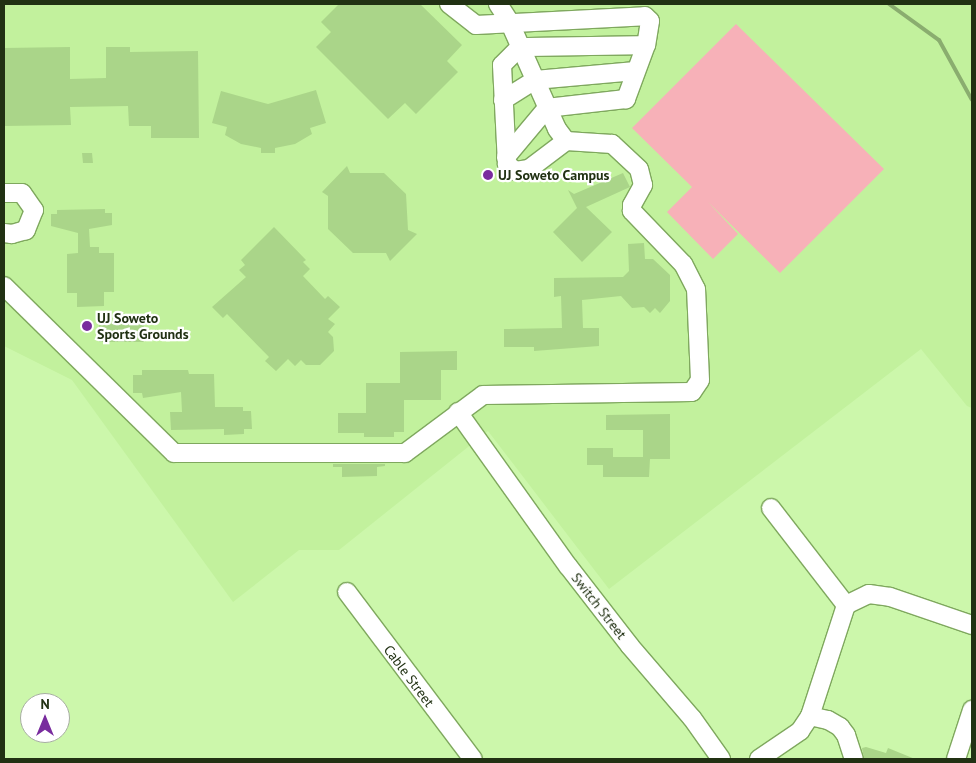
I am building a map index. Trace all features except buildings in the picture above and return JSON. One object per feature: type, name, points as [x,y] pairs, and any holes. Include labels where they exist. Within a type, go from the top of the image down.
[{"type":"street","points":[[449,4],[464,19],[476,25],[509,21],[645,16],[651,24],[646,45],[628,96],[623,100],[547,108],[506,157]]},
{"type":"street","points":[[498,4],[509,21],[547,108],[566,140]]},
{"type":"street","points":[[4,286],[172,453],[405,453],[483,395],[692,392],[699,384],[696,289],[683,264],[632,211],[632,205],[643,185],[642,173],[628,156],[612,144],[566,140],[542,160],[522,171],[508,168],[506,157],[502,65],[520,47],[646,45]]},
{"type":"street","points":[[503,100],[534,80],[636,71]]},
{"type":"street","points":[[4,193],[22,193],[34,210],[26,230],[12,234],[4,233]]},
{"type":"street","name":"Switch Street","points":[[458,412],[485,447],[568,566],[630,646],[692,718],[721,759]]},
{"type":"street","points":[[771,508],[846,605]]},
{"type":"street","name":"Cable Street","points":[[346,592],[473,759]]},
{"type":"street","points":[[758,759],[800,731],[810,716],[846,605],[869,594],[890,597],[972,625]]},
{"type":"street","points":[[956,759],[972,710]]},
{"type":"street","points":[[810,716],[828,720],[840,727],[846,735],[854,759]]},
{"type":"shaded area","name":"UJ Soweto Campus","points":[[4,4],[972,4],[972,408],[967,406],[921,349],[609,589],[488,431],[339,550],[299,550],[233,602],[72,380],[4,346]]},
{"type":"shaded area","points":[[736,24],[884,169],[780,273],[708,202],[738,234],[713,259],[667,212],[692,187],[632,128]]},
{"type":"waterway","points":[[889,4],[939,40],[972,100]]},
{"type":"place","name":"UJ Soweto Campus","points":[[488,175]]},
{"type":"place","name":"UJ Soweto Sports Grounds","points":[[87,326]]}]
